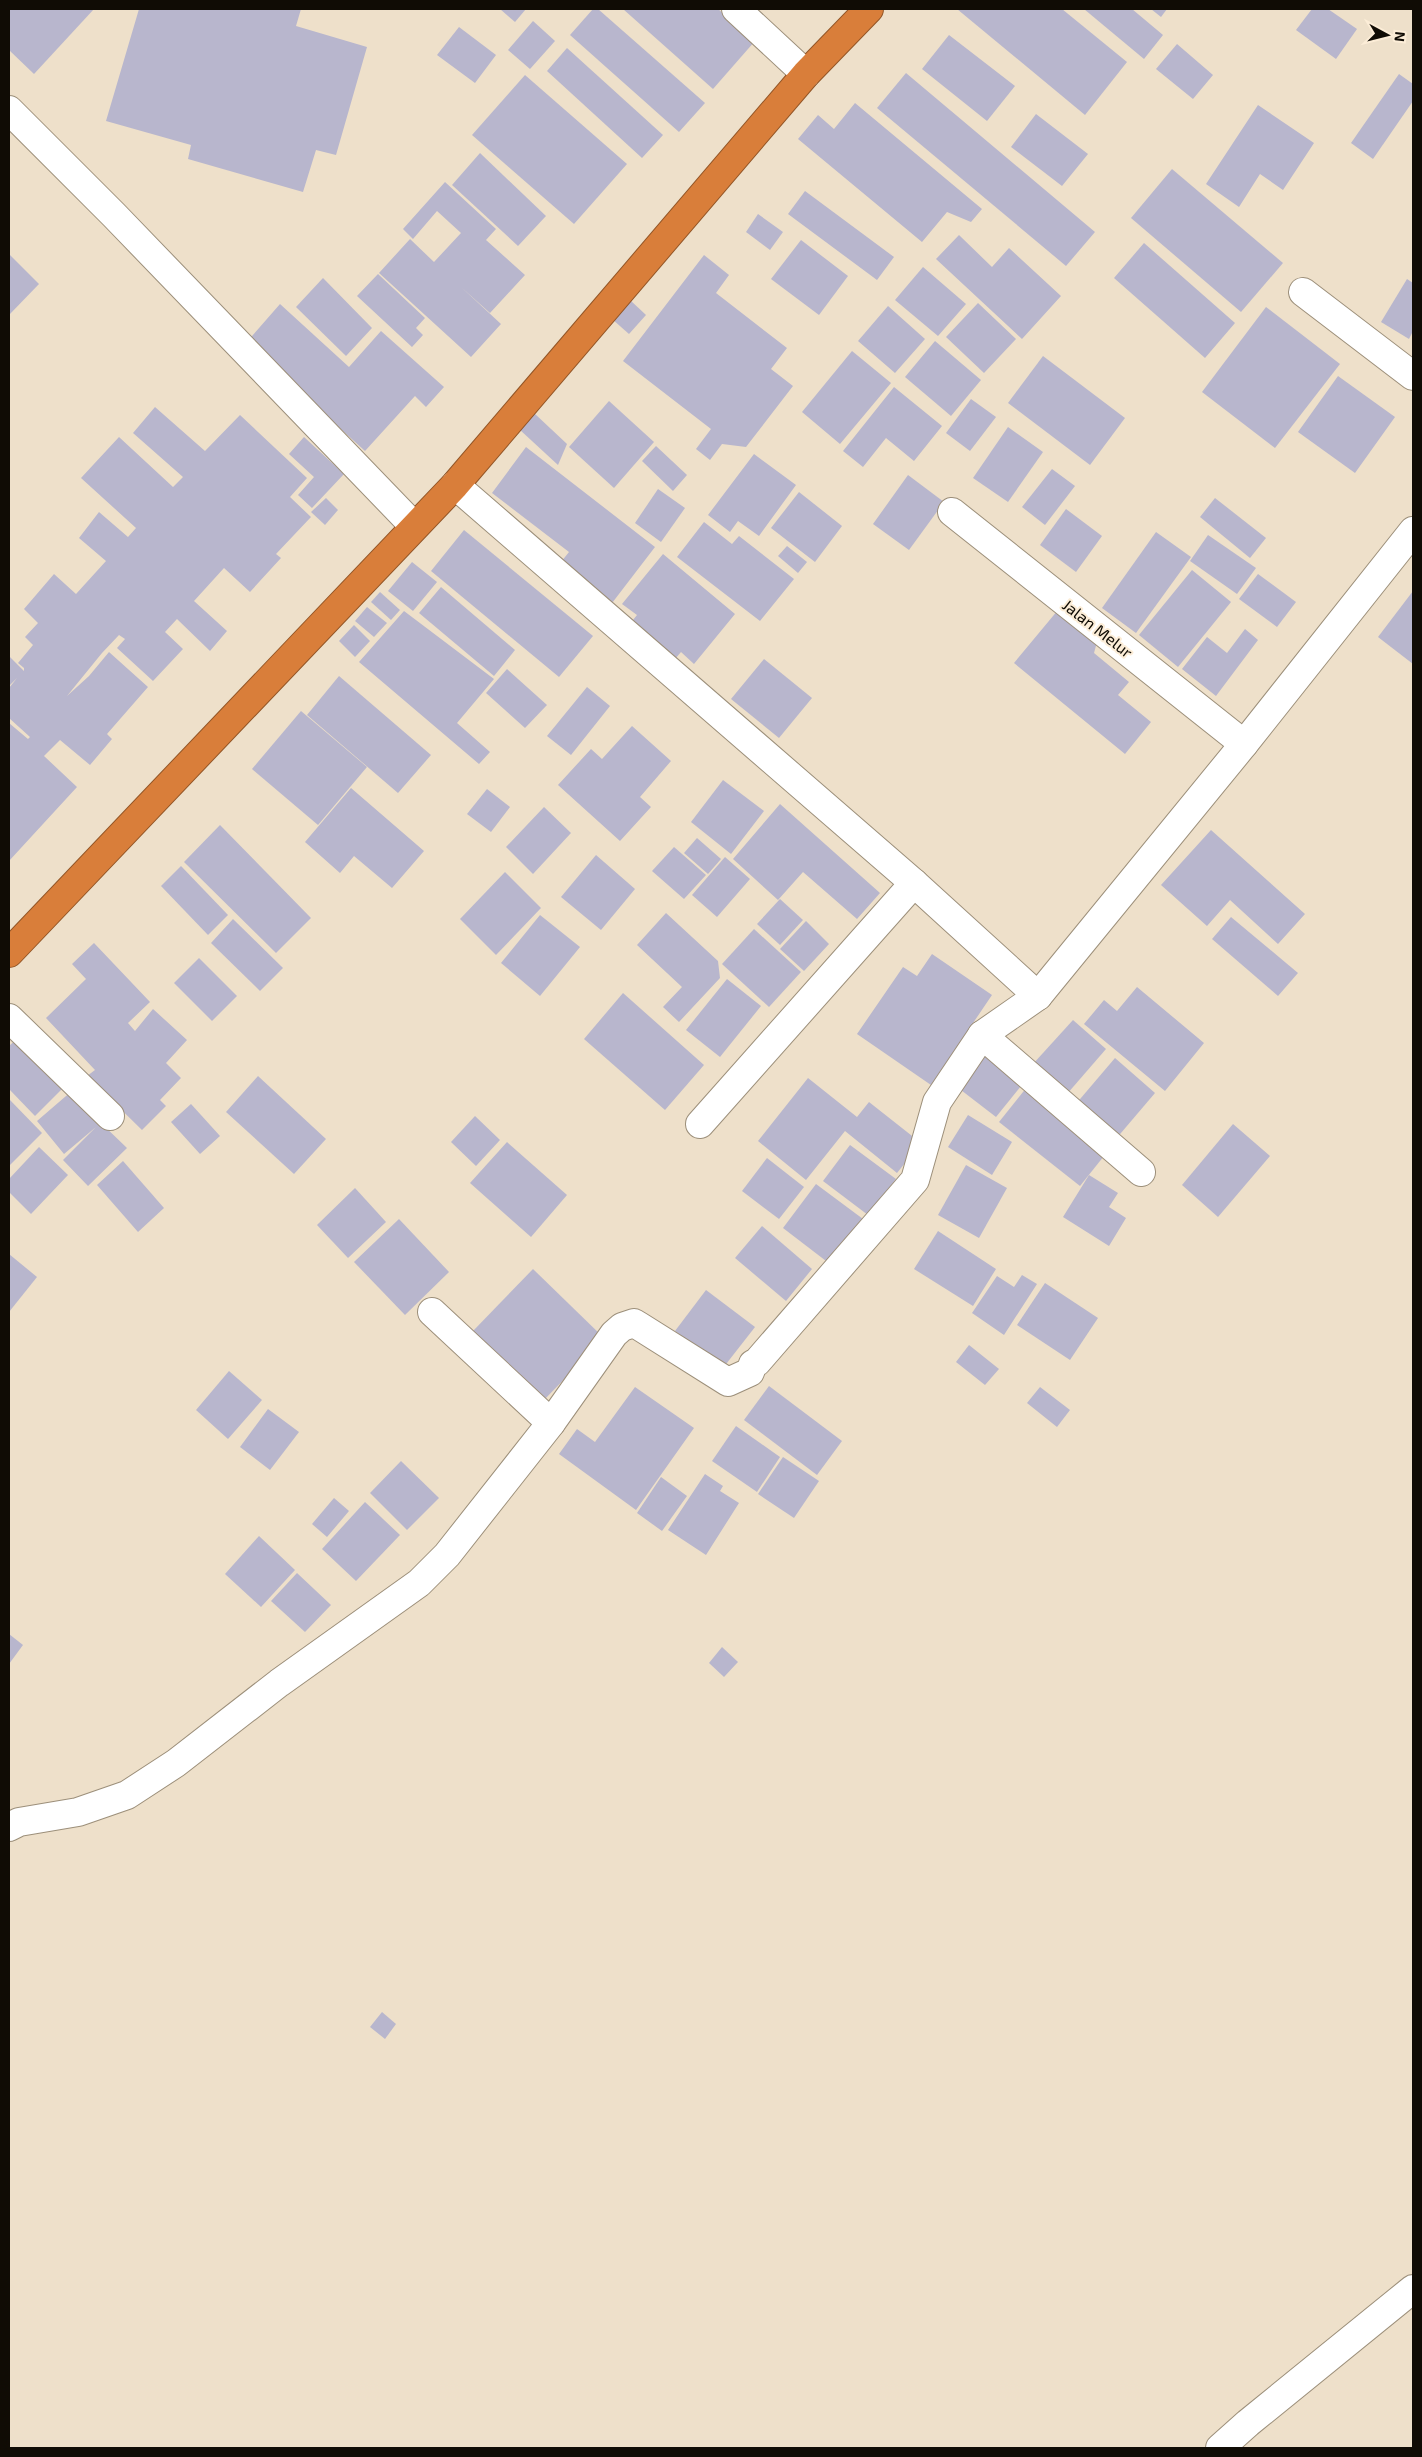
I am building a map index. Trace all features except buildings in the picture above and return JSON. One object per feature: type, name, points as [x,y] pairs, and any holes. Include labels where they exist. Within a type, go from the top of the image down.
[{"type":"highway","points":[[9,953],[455,485],[806,74],[869,9]]},
{"type":"street","points":[[736,9],[806,74]]},
{"type":"street","points":[[9,110],[114,215],[414,526]]},
{"type":"street","points":[[1303,292],[1413,376]]},
{"type":"street","points":[[455,485],[914,883],[1038,996]]},
{"type":"street","name":"Jalan Melur","points":[[952,512],[1244,744]]},
{"type":"street","points":[[9,1827],[19,1822],[78,1812],[127,1794],[176,1763],[279,1682],[419,1583],[447,1556],[551,1423],[614,1334],[622,1327],[634,1323],[728,1382],[750,1372],[752,1364],[757,1362],[915,1180],[937,1102],[982,1035],[1038,996],[1244,744],[1413,531]]},
{"type":"street","points":[[700,1124],[914,883]]},
{"type":"street","points":[[9,1018],[110,1116]]},
{"type":"street","points":[[982,1035],[1141,1172]]},
{"type":"street","points":[[432,1312],[551,1423]]},
{"type":"street","points":[[1220,2448],[1413,2289]]}]
